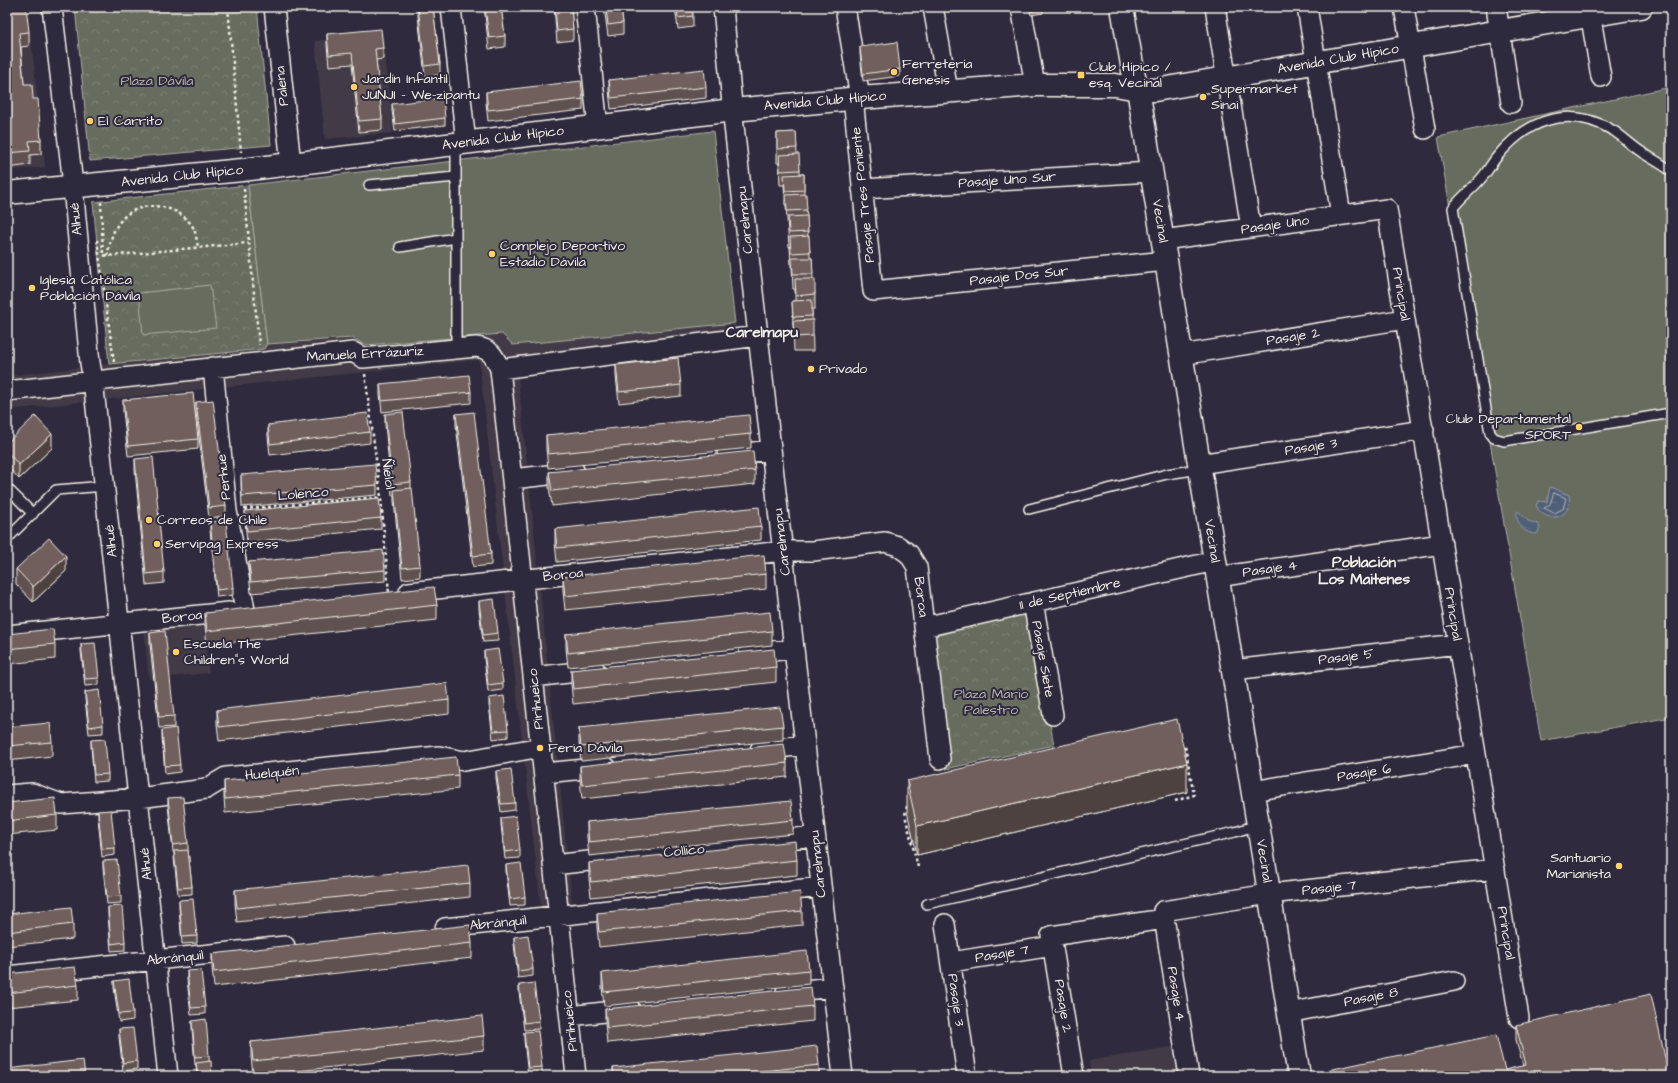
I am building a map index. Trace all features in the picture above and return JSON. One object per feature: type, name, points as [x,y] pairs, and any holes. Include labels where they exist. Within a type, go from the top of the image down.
[{"type":"street","name":"Alhué","points":[[52,7],[73,187],[90,363],[94,380],[168,1076]]},
{"type":"street","name":"Palena","points":[[274,7],[291,164]]},
{"type":"street","points":[[451,7],[461,144]]},
{"type":"street","points":[[585,7],[598,127]]},
{"type":"street","name":"Carelmapu","points":[[723,7],[758,336],[843,1076]]},
{"type":"street","name":"Pasaje Tres Poniente","points":[[845,7],[856,98],[862,189],[873,291]]},
{"type":"street","points":[[933,7],[948,91]]},
{"type":"street","points":[[1021,7],[1035,85]]},
{"type":"street","name":"Vecinal","points":[[1122,7],[1152,172],[1299,1076]]},
{"type":"street","points":[[1215,7],[1251,228]]},
{"type":"street","points":[[1307,7],[1341,215]]},
{"type":"street","points":[[1404,7],[1425,129]]},
{"type":"street","points":[[1496,7],[1511,103]]},
{"type":"street","name":"Avenida Club Hípico","points":[[7,193],[291,164],[733,110],[856,98],[1035,85],[1115,85],[1155,90],[1500,31],[1589,12],[1641,7]]},
{"type":"street","points":[[1589,12],[1601,77]]},
{"type":"street","name":"Pasaje Uno Sur","points":[[862,189],[1152,172]]},
{"type":"street","name":"Pasaje Uno","points":[[1164,251],[1251,228],[1387,209]]},
{"type":"street","name":"Principal","points":[[1387,209],[1520,1018]]},
{"type":"street","name":"Pasaje Dos Sur","points":[[873,291],[1164,251]]},
{"type":"street","name":"Pasaje 2","points":[[1181,355],[1405,319]]},
{"type":"street","points":[[500,369],[758,336]]},
{"type":"street","name":"Manuela Errázuriz","points":[[7,391],[353,352],[363,358],[476,347],[484,348],[492,353],[500,369]]},
{"type":"street","name":"Perhue","points":[[212,367],[228,510],[253,609]]},
{"type":"street","name":"Pirihueico","points":[[500,369],[576,1076]]},
{"type":"street","name":"Pasaje 3","points":[[1199,466],[1424,430]]},
{"type":"street","points":[[710,457],[771,450]]},
{"type":"street","points":[[512,479],[592,470]]},
{"type":"street","name":"Boroa","points":[[389,594],[783,551],[814,551],[885,542],[898,546],[909,554],[917,567],[940,759]]},
{"type":"street","name":"Pasaje 4","points":[[1216,569],[1442,544]]},
{"type":"street","name":"11 de Septiembre","points":[[924,627],[1033,602],[1216,569]]},
{"type":"street","name":"Pasaje Siete","points":[[1033,602],[1053,715]]},
{"type":"street","name":"Boroa","points":[[7,635],[253,609]]},
{"type":"street","name":"Pasaje 5","points":[[1233,670],[1458,644]]},
{"type":"street","points":[[729,656],[794,649]]},
{"type":"street","points":[[533,677],[613,668]]},
{"type":"street","points":[[743,752],[805,745]]},
{"type":"street","name":"Huelquén","points":[[7,796],[32,793],[41,795],[49,800],[61,804],[139,798],[206,789],[226,777],[439,756],[464,761],[541,747]]},
{"type":"street","name":"Pasaje 6","points":[[1252,791],[1476,754]]},
{"type":"street","points":[[544,773],[625,764]]},
{"type":"street","name":"Collico","points":[[554,865],[815,836]]},
{"type":"street","name":"Pasaje 7","points":[[951,962],[1052,941],[1163,915],[1269,894],[1495,869]]},
{"type":"street","name":"Abránquil","points":[[427,930],[821,888]]},
{"type":"street","name":"Pasaje 4","points":[[1163,915],[1189,1076]]},
{"type":"street","name":"Pasaje 3","points":[[945,924],[967,1076]]},
{"type":"street","name":"Pasaje 2","points":[[1052,941],[1074,1076]]},
{"type":"street","name":"Abránquil","points":[[7,976],[301,944]]},
{"type":"street","name":"Pasaje 8","points":[[1288,1013],[1454,981]]},
{"type":"street","points":[[770,994],[832,987]]},
{"type":"street","points":[[570,1016],[644,1008]]},
{"type":"lane","points":[[1671,171],[1614,131],[1595,122],[1578,117],[1552,119],[1539,122],[1513,140],[1497,157],[1484,176],[1453,208],[1490,433],[1494,438],[1504,441],[1671,413]]},
{"type":"lane","points":[[456,349],[456,177],[461,144]]},
{"type":"lane","points":[[369,185],[456,177]]},
{"type":"lane","points":[[400,247],[456,238]]},
{"type":"lane","points":[[1029,509],[1199,466]]},
{"type":"lane","points":[[7,538],[56,490],[105,486]]},
{"type":"lane","points":[[7,488],[33,514]]},
{"type":"lane","points":[[927,904],[1235,832],[1258,825]]},
{"type":"path","points":[[101,196],[103,255],[107,256],[198,248],[248,242]]},
{"type":"path","points":[[107,256],[113,231],[123,218],[135,209],[146,206],[158,206],[184,216],[194,230],[198,248]]},
{"type":"path","points":[[97,236],[117,378]]},
{"type":"path","name":"Ñielol","points":[[363,358],[380,497],[389,594]]},
{"type":"path","name":"Lolenco","points":[[228,510],[380,497]]},
{"type":"path","points":[[1175,801],[1194,795],[1185,746],[1178,746]]},
{"type":"path","points":[[909,800],[905,815],[918,867]]},
{"type":"shaded area","points":[[28,11],[45,167],[7,171],[7,14]]},
{"type":"shaded area","name":"Jardín Infantil JUNJI - We-zipantu","points":[[383,33],[393,133],[325,139],[315,41]]},
{"type":"shaded area","name":"Feria Dávila","points":[[735,323],[737,351],[518,376],[572,903],[541,908],[479,360],[7,410],[7,376],[109,364],[264,349],[267,344],[352,338],[365,345],[502,334],[514,345]]},
{"type":"shaded area","name":"Escuela The Children\"s World","points":[[203,625],[209,673],[149,679],[144,631]]},
{"type":"shaded area","points":[[1176,1046],[1181,1076],[1091,1076],[1089,1061]]},
{"type":"green space","name":"Plaza Dávila","points":[[75,7],[257,7],[271,145],[90,161]]},
{"type":"green space","name":"Club Departamental SPORT","points":[[1671,87],[1671,717],[1541,741],[1438,137]]},
{"type":"green space","name":"Complejo Deportivo Estadio Dávila","points":[[713,131],[735,323],[513,345],[502,334],[365,345],[352,338],[267,344],[248,185]]},
{"type":"green space","points":[[248,185],[267,344],[264,349],[109,364],[93,202]]},
{"type":"green space","points":[[210,285],[216,328],[143,335],[139,293]]},
{"type":"green space","name":"Plaza Mario Palestro","points":[[1029,611],[1054,745],[946,769],[930,637]]},
{"type":"water","points":[[1550,487],[1569,495],[1567,510],[1558,517],[1546,516],[1540,512],[1536,506],[1538,501],[1547,502]]},
{"type":"water","points":[[1518,511],[1528,521],[1538,524],[1540,528],[1537,534],[1532,534],[1522,528],[1516,514]]},
{"type":"building","points":[[26,7],[29,32],[19,33],[24,84],[32,84],[33,99],[38,99],[41,140],[29,141],[30,151],[7,153],[7,8]]},
{"type":"building","points":[[418,7],[433,7],[440,64],[425,66]]},
{"type":"building","points":[[485,7],[501,7],[505,36],[489,38]]},
{"type":"building","points":[[555,7],[571,7],[573,29],[557,31]]},
{"type":"building","points":[[606,7],[621,7],[623,23],[608,25]]},
{"type":"building","points":[[677,7],[692,7],[693,16],[678,18]]},
{"type":"building","points":[[1030,7],[1043,7],[1043,9],[1031,11]]},
{"type":"building","points":[[381,29],[383,48],[375,49],[382,119],[359,121],[352,53],[329,55],[327,34]]},
{"type":"building","points":[[897,42],[900,69],[863,74],[860,47]]},
{"type":"building","points":[[704,69],[706,87],[611,98],[609,80]]},
{"type":"building","points":[[581,81],[583,99],[488,110],[486,92]]},
{"type":"building","points":[[443,98],[445,118],[395,124],[392,104]]},
{"type":"building","points":[[796,132],[797,148],[777,149],[777,133]]},
{"type":"building","points":[[799,154],[800,170],[780,171],[779,155]]},
{"type":"building","points":[[804,174],[804,190],[785,191],[784,175]]},
{"type":"building","points":[[806,194],[807,210],[787,211],[786,195]]},
{"type":"building","points":[[807,216],[808,232],[789,233],[788,217]]},
{"type":"building","points":[[809,236],[810,252],[791,253],[790,237]]},
{"type":"building","points":[[792,258],[812,258],[813,274],[793,274]]},
{"type":"building","points":[[795,279],[815,279],[815,294],[796,296]]},
{"type":"building","points":[[812,300],[812,316],[793,317],[792,301]]},
{"type":"building","points":[[813,320],[813,336],[794,337],[793,321]]},
{"type":"building","points":[[678,358],[681,385],[619,392],[616,365]]},
{"type":"building","points":[[469,375],[471,392],[382,401],[380,384]]},
{"type":"building","points":[[193,393],[198,439],[128,446],[123,400]]},
{"type":"building","points":[[213,400],[226,506],[209,508],[196,402]]},
{"type":"building","points":[[403,412],[411,482],[392,484],[385,414]]},
{"type":"building","points":[[474,412],[491,554],[473,556],[456,414]]},
{"type":"building","points":[[367,413],[370,432],[270,444],[268,425]]},
{"type":"building","points":[[749,415],[751,434],[548,454],[546,435]]},
{"type":"building","points":[[35,416],[52,434],[19,465],[7,452],[7,443]]},
{"type":"building","points":[[753,451],[755,470],[552,491],[549,472]]},
{"type":"building","points":[[153,457],[164,572],[146,574],[135,459]]},
{"type":"building","points":[[375,464],[377,485],[242,496],[241,475]]},
{"type":"building","points":[[412,488],[420,566],[402,568],[394,490]]},
{"type":"building","points":[[379,498],[381,518],[247,531],[245,511]]},
{"type":"building","points":[[759,507],[761,526],[557,548],[555,529]]},
{"type":"building","points":[[226,521],[233,588],[217,590],[210,522]]},
{"type":"building","points":[[49,538],[66,556],[33,587],[16,569]]},
{"type":"building","points":[[383,550],[385,570],[251,582],[249,562]]},
{"type":"building","points":[[764,555],[766,574],[565,596],[563,577]]},
{"type":"building","points":[[434,587],[437,605],[207,631],[205,613]]},
{"type":"building","points":[[494,599],[498,633],[483,635],[479,601]]},
{"type":"building","points":[[770,612],[772,631],[568,653],[566,634]]},
{"type":"building","points":[[53,629],[55,644],[7,649],[7,634]]},
{"type":"building","points":[[165,631],[174,716],[159,717],[150,633]]},
{"type":"building","points":[[95,643],[99,678],[85,679],[81,644]]},
{"type":"building","points":[[498,649],[503,683],[488,685],[484,651]]},
{"type":"building","points":[[774,649],[776,667],[573,689],[571,670]]},
{"type":"building","points":[[447,683],[449,700],[219,727],[217,710]]},
{"type":"building","points":[[99,690],[103,725],[89,727],[85,692]]},
{"type":"building","points":[[504,696],[508,730],[493,731],[489,698]]},
{"type":"building","points":[[780,707],[783,726],[581,747],[579,728]]},
{"type":"building","points":[[1177,719],[1187,763],[917,826],[907,781]]},
{"type":"building","points":[[50,723],[52,742],[7,746],[7,727]]},
{"type":"building","points":[[176,728],[180,765],[165,766],[162,730]]},
{"type":"building","points":[[105,739],[108,774],[94,775],[91,740]]},
{"type":"building","points":[[784,744],[787,763],[582,785],[580,766]]},
{"type":"building","points":[[456,757],[458,775],[225,799],[224,781]]},
{"type":"building","points":[[511,769],[515,803],[501,804],[496,771]]},
{"type":"building","points":[[183,797],[188,843],[173,845],[168,798]]},
{"type":"building","points":[[55,798],[57,815],[7,821],[7,803]]},
{"type":"building","points":[[791,801],[793,820],[589,842],[587,822]]},
{"type":"building","points":[[111,810],[115,848],[102,849],[98,811]]},
{"type":"building","points":[[516,816],[520,850],[505,852],[501,818]]},
{"type":"building","points":[[795,841],[797,860],[591,882],[589,863]]},
{"type":"building","points":[[188,850],[192,887],[178,888],[174,851]]},
{"type":"building","points":[[117,860],[121,896],[107,897],[103,861]]},
{"type":"building","points":[[521,863],[525,897],[510,899],[506,865]]},
{"type":"building","points":[[468,865],[470,883],[237,908],[235,890]]},
{"type":"building","points":[[800,892],[802,911],[599,932],[597,913]]},
{"type":"building","points":[[193,899],[197,936],[182,937],[179,900]]},
{"type":"building","points":[[122,906],[125,942],[111,944],[108,907]]},
{"type":"building","points":[[71,907],[73,924],[7,932],[7,914]]},
{"type":"building","points":[[470,925],[472,943],[214,972],[212,954]]},
{"type":"building","points":[[528,935],[533,969],[518,971],[514,937]]},
{"type":"building","points":[[807,951],[809,970],[604,992],[602,973]]},
{"type":"building","points":[[75,967],[78,985],[7,993],[7,974]]},
{"type":"building","points":[[201,970],[205,1007],[191,1008],[187,971]]},
{"type":"building","points":[[129,979],[133,1013],[119,1014],[114,981]]},
{"type":"building","points":[[534,983],[539,1021],[524,1023],[519,985]]},
{"type":"building","points":[[811,987],[813,1006],[607,1028],[605,1009]]},
{"type":"building","points":[[1651,994],[1669,1076],[1329,1076],[1328,1070],[1496,1035],[1505,1070],[1526,1065],[1516,1025]]},
{"type":"building","points":[[482,1016],[484,1036],[253,1061],[251,1042]]},
{"type":"building","points":[[206,1019],[209,1056],[195,1057],[192,1021]]},
{"type":"building","points":[[133,1028],[137,1061],[123,1063],[119,1029]]},
{"type":"building","points":[[538,1031],[542,1067],[528,1068],[524,1032]]},
{"type":"building","points":[[817,1046],[819,1065],[717,1076],[614,1076],[613,1068]]},
{"type":"building","points":[[83,1060],[85,1076],[7,1076],[7,1069]]},
{"type":"building","points":[[211,1061],[212,1076],[198,1076],[196,1063]]},
{"type":"place","name":"Ferretería Genesis","points":[[894,72]]},
{"type":"place","name":"Club Hípico / esq. Vecinal","points":[[1081,75]]},
{"type":"place","name":"Jardín Infantil JUNJI - We-zipantu","points":[[354,87]]},
{"type":"place","name":"Supermarket Sinai","points":[[1203,97]]},
{"type":"place","name":"El Carrito","points":[[90,121]]},
{"type":"place","name":"Complejo Deportivo Estadio Dávila","points":[[492,254]]},
{"type":"place","name":"Iglesia Católica Población Dávila","points":[[32,288]]},
{"type":"place","name":"Privado","points":[[811,369]]},
{"type":"place","name":"Club Departamental SPORT","points":[[1579,427]]},
{"type":"place","name":"Correos de Chile","points":[[149,520]]},
{"type":"place","name":"Servipag Express","points":[[157,544]]},
{"type":"place","name":"Escuela The Children\"s World","points":[[176,652]]},
{"type":"place","name":"Feria Dávila","points":[[540,748]]},
{"type":"place","name":"Santuario Marianista","points":[[1619,866]]},
{"type":"district","name":"Carelmapu","points":[[762,332]]},
{"type":"district","name":"Población Los Maitenes","points":[[1364,570]]}]
